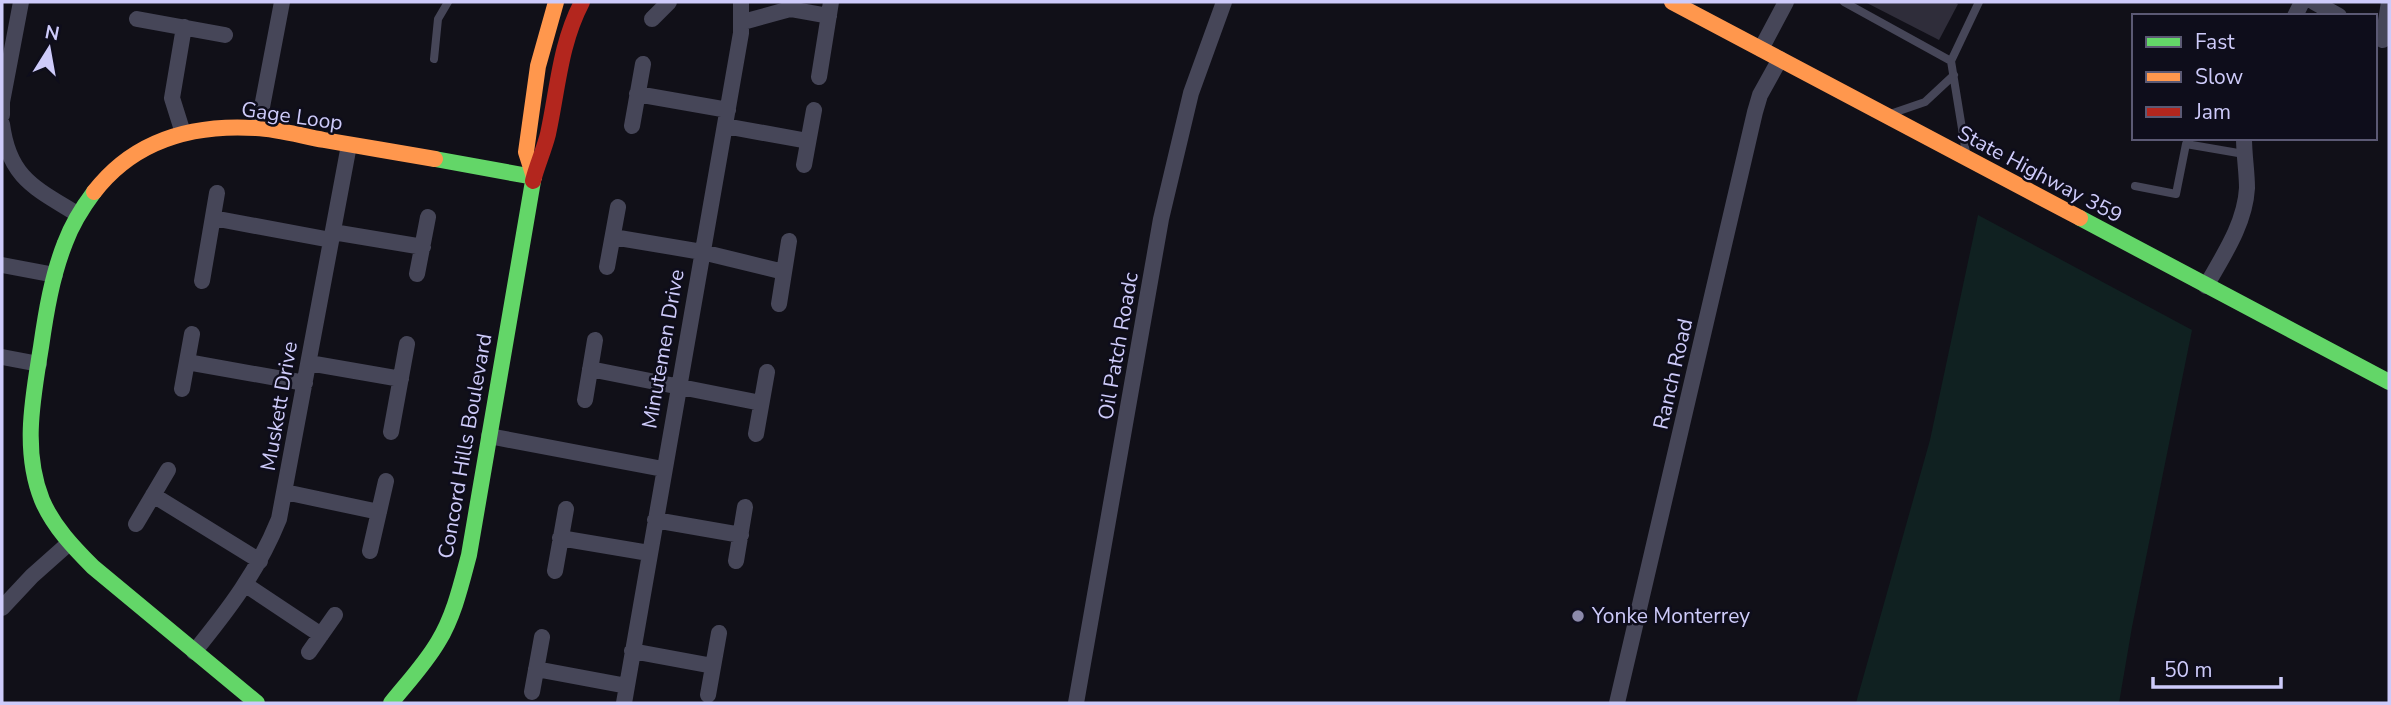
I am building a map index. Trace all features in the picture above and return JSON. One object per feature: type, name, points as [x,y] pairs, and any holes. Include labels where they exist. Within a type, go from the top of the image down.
[{"type":"street","points":[[2,115],[2,102],[21,2]]},
{"type":"street","points":[[258,128],[282,2]]},
{"type":"street","points":[[557,2],[579,6]]},
{"type":"street","name":"Concord Hills Boulevard","points":[[534,177],[526,152],[538,66],[550,18],[557,2]]},
{"type":"street","points":[[653,19],[670,2]]},
{"type":"street","name":"Minutemen Drive","points":[[624,703],[743,22],[741,2]]},
{"type":"street","name":"Oil Patch Roadc","points":[[1076,703],[1161,219],[1191,93],[1224,2]]},
{"type":"street","name":"State Highway 359","points":[[1672,2],[2389,382]]},
{"type":"street","points":[[1761,49],[1786,2]]},
{"type":"street","points":[[2314,2],[2335,14]]},
{"type":"street","points":[[2379,38],[2389,2]]},
{"type":"street","name":"Concord Hills Boulevard","points":[[390,703],[432,651],[448,622],[459,593],[468,555],[534,177],[544,155],[567,34],[579,6]]},
{"type":"street","points":[[743,22],[790,9],[830,9],[819,77]]},
{"type":"street","points":[[137,19],[225,35]]},
{"type":"street","points":[[183,133],[172,98],[184,27]]},
{"type":"street","name":"Ranch Road","points":[[1617,703],[1755,112],[1760,95],[1780,59]]},
{"type":"street","points":[[632,126],[643,64]]},
{"type":"street","points":[[637,94],[808,141]]},
{"type":"street","points":[[804,165],[814,110]]},
{"type":"street","points":[[2,124],[9,157],[20,174],[35,188],[77,214]]},
{"type":"street","name":"Gage Loop","points":[[257,703],[86,563],[57,530],[40,495],[31,454],[30,428],[55,275],[60,253],[77,214],[94,191],[128,157],[183,133],[213,128],[258,128],[534,177]]},
{"type":"street","name":"Muskett Drive","points":[[194,652],[246,585],[279,519],[349,145]]},
{"type":"street","points":[[2206,286],[2230,243],[2245,203],[2247,187],[2244,146]]},
{"type":"street","points":[[202,281],[217,194]]},
{"type":"street","points":[[607,267],[618,207]]},
{"type":"street","points":[[417,274],[428,217]]},
{"type":"street","points":[[213,218],[422,247]]},
{"type":"street","points":[[612,237],[702,252],[784,272]]},
{"type":"street","points":[[779,303],[789,241]]},
{"type":"street","points":[[2,265],[55,275]]},
{"type":"street","points":[[182,389],[192,334]]},
{"type":"street","points":[[585,400],[595,340]]},
{"type":"street","points":[[391,432],[407,344]]},
{"type":"street","points":[[2,358],[39,364]]},
{"type":"street","points":[[187,362],[305,383]]},
{"type":"street","points":[[309,363],[401,379]]},
{"type":"street","points":[[590,369],[761,404]]},
{"type":"street","points":[[756,434],[767,372]]},
{"type":"street","points":[[489,436],[663,469]]},
{"type":"street","points":[[136,524],[168,470]]},
{"type":"street","points":[[370,551],[386,481]]},
{"type":"street","points":[[285,492],[379,512]]},
{"type":"street","points":[[153,495],[260,561]]},
{"type":"street","points":[[736,561],[745,507]]},
{"type":"street","points":[[555,571],[566,509]]},
{"type":"street","points":[[654,520],[741,535]]},
{"type":"street","points":[[561,538],[649,552]]},
{"type":"street","points":[[2,608],[68,544]]},
{"type":"street","points":[[246,585],[321,635]]},
{"type":"street","points":[[309,652],[335,615]]},
{"type":"street","points":[[708,695],[719,633]]},
{"type":"street","points":[[532,692],[542,637]]},
{"type":"street","points":[[632,651],[713,666]]},
{"type":"street","points":[[536,669],[626,686]]},
{"type":"lane","points":[[434,58],[438,19],[448,2]]},
{"type":"lane","points":[[1843,2],[1951,61]]},
{"type":"lane","points":[[1968,159],[1951,61],[1979,2]]},
{"type":"lane","points":[[1870,16],[1875,7]]},
{"type":"lane","points":[[1894,29],[1899,19]]},
{"type":"lane","points":[[1916,41],[1921,31]]},
{"type":"lane","points":[[1886,116],[1925,102],[1954,75]]},
{"type":"lane","points":[[2135,186],[2176,194],[2186,141],[2244,146]]},
{"type":"shaded area","points":[[1978,215],[2192,330],[2119,703],[1856,703],[1930,440]]},
{"type":"building","points":[[1865,2],[1954,2],[1958,4],[1939,40]]},
{"type":"traffic: fast","points":[[435,159],[534,177]]},
{"type":"traffic: fast","points":[[391,703],[422,666],[444,632],[463,578],[533,181]]},
{"type":"traffic: fast","points":[[94,192],[68,236],[56,268],[45,321],[31,424],[32,462],[42,500],[58,527],[93,567],[257,703]]},
{"type":"traffic: fast","points":[[2080,218],[2389,382]]},
{"type":"traffic: slow","points":[[534,177],[526,152],[538,66],[556,2]]},
{"type":"traffic: slow","points":[[1672,2],[2080,218]]},
{"type":"traffic: slow","points":[[94,192],[110,174],[146,148],[166,139],[210,129],[233,127],[273,130],[435,159]]},
{"type":"traffic: jam","points":[[533,181],[548,134],[564,50],[582,2]]},
{"type":"place","name":"Yonke Monterrey","points":[[1578,616]]}]
